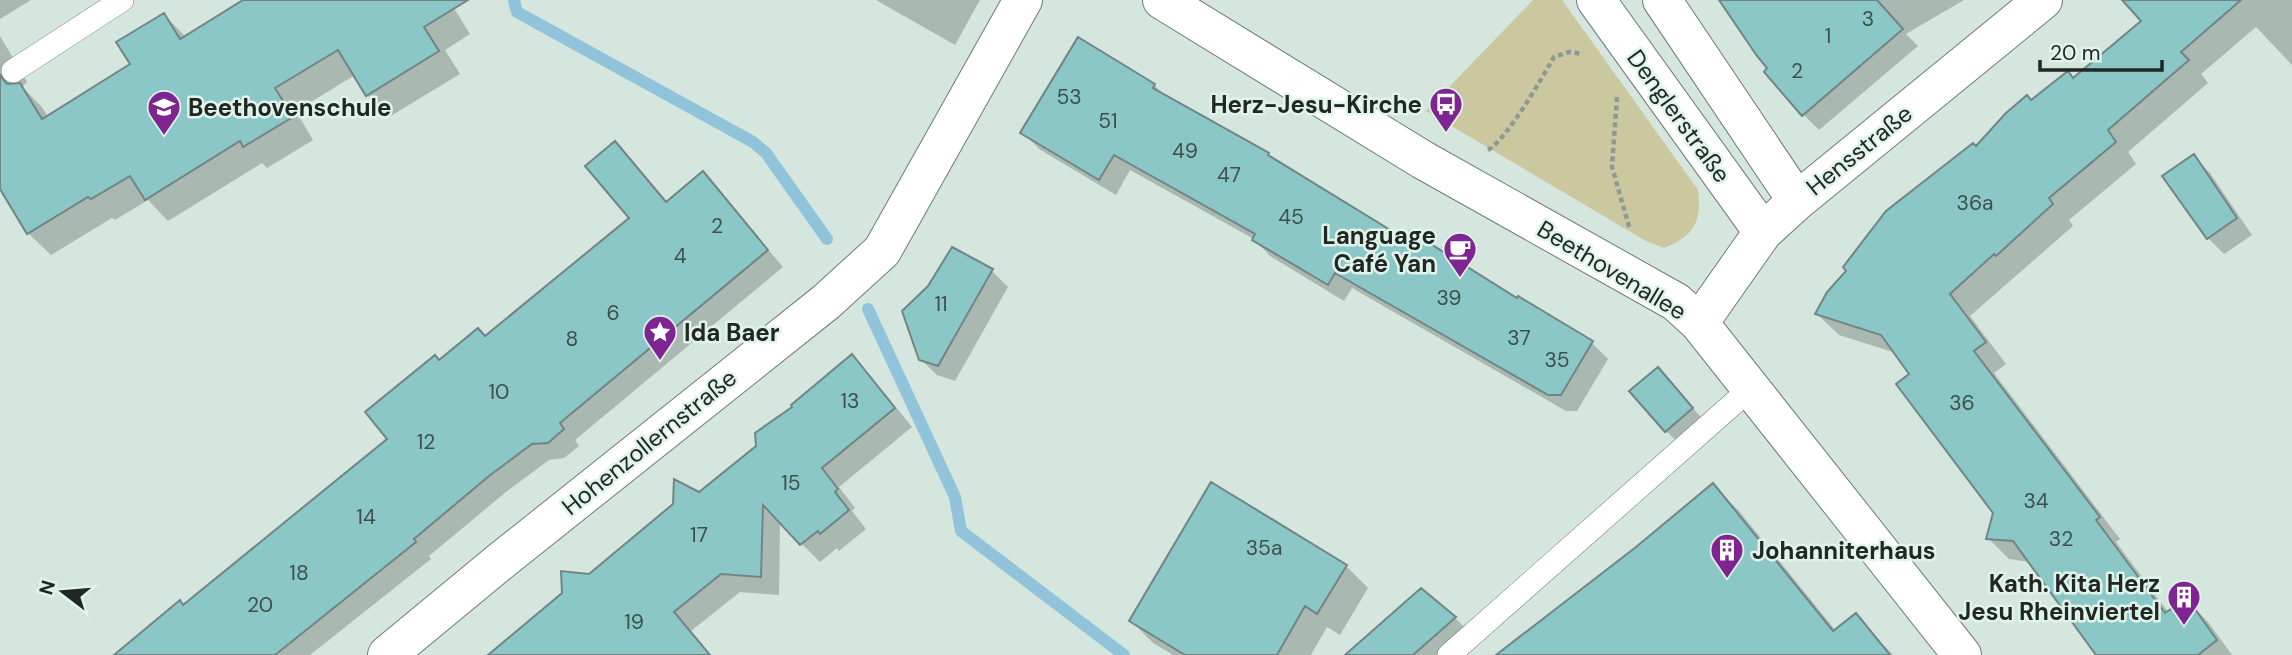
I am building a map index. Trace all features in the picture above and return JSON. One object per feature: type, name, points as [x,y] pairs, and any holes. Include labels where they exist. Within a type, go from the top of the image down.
[{"type":"street","name":"Hohenzollernstraße","points":[[387,655],[826,302],[882,251],[1023,0]]},
{"type":"street","name":"Beethovenallee","points":[[1162,0],[1423,160],[1676,302],[1699,323],[1962,655]]},
{"type":"street","name":"Denglerstraße","points":[[1596,0],[1763,232]]},
{"type":"street","name":"Denglerstraße","points":[[1662,0],[1797,201]]},
{"type":"street","name":"Hensstraße","points":[[1699,323],[1763,232],[1797,201],[2043,0]]},
{"type":"lane","points":[[13,71],[122,0]]},
{"type":"lane","points":[[1449,655],[1751,388]]},
{"type":"path","points":[[1626,275],[1634,244],[1612,167],[1617,93],[1637,56]]},
{"type":"path","points":[[1507,131],[1554,57]]},
{"type":"shaded area","points":[[1533,0],[1562,0],[1698,190],[1697,219],[1683,238],[1664,248],[1646,241],[1426,111]]},
{"type":"building","points":[[243,0],[468,0],[424,27],[439,51],[366,96],[338,50],[275,88],[293,117],[243,147],[240,141],[145,200],[130,176],[91,199],[88,197],[27,234],[0,189],[0,75],[7,84],[20,83],[42,119],[130,64],[116,42],[164,13],[180,39]]},
{"type":"building","points":[[1719,0],[1877,0],[1903,29],[1802,116],[1764,72],[1767,68]]},
{"type":"building","points":[[2122,0],[2241,0],[2181,52],[2189,60],[2108,130],[2116,142],[2049,198],[2053,204],[1950,294],[1986,342],[1974,351],[2100,517],[2096,520],[2165,613],[2187,598],[2217,640],[2198,655],[2096,655],[2013,541],[1986,539],[1993,513],[1896,384],[1909,374],[1881,335],[1815,314],[1827,292],[1846,271],[1843,267],[1886,211],[1973,143],[1976,146],[2006,113],[2027,95],[2031,100],[2068,71],[2073,78],[2141,21]]},
{"type":"building","points":[[1078,37],[1155,84],[1153,88],[1269,153],[1268,155],[1405,239],[1410,231],[1517,298],[1518,296],[1593,341],[1561,395],[1548,395],[1335,273],[1328,285],[1252,240],[1255,234],[1114,155],[1099,180],[1020,133]]},
{"type":"building","points":[[615,141],[666,202],[703,171],[768,250],[560,423],[564,429],[548,443],[532,444],[489,476],[414,539],[416,542],[275,655],[114,655],[180,600],[183,605],[387,439],[365,412],[435,355],[439,360],[478,328],[485,336],[629,218],[585,166]]},
{"type":"building","points":[[2194,154],[2237,218],[2207,239],[2162,176]]},
{"type":"building","points":[[952,247],[993,269],[938,366],[919,360],[902,311],[928,286]]},
{"type":"building","points":[[852,354],[895,408],[822,468],[838,489],[835,492],[849,510],[820,534],[818,531],[800,545],[763,505],[761,577],[721,574],[674,612],[710,655],[488,655],[562,593],[561,571],[589,574],[673,504],[674,479],[699,492],[756,446],[755,433],[792,407],[791,405]]},
{"type":"building","points":[[1658,367],[1693,408],[1665,432],[1629,391]]},
{"type":"building","points":[[1211,482],[1347,565],[1317,614],[1305,606],[1277,655],[1185,655],[1129,621]]},
{"type":"building","name":"Johanniterhaus","points":[[1713,483],[1833,631],[1856,613],[1890,655],[1496,655],[1636,547]]},
{"type":"building","points":[[1421,588],[1456,617],[1413,655],[1345,655]]},
{"type":"waterway","points":[[514,0],[517,12],[753,142],[766,153],[827,239]]},
{"type":"waterway","points":[[868,309],[955,497],[961,531],[1124,655]]},
{"type":"place","name":"Herz-Jesu-Kirche","points":[[1446,134]]},
{"type":"place","name":"Beethovenschule","points":[[164,137]]},
{"type":"place","name":"Language Café Yan","points":[[1460,279]]},
{"type":"place","name":"Ida Baer","points":[[660,362]]},
{"type":"place","name":"Johanniterhaus","points":[[1727,580]]},
{"type":"place","name":"Kath. Kita Herz Jesu Rheinviertel","points":[[2184,627]]}]
